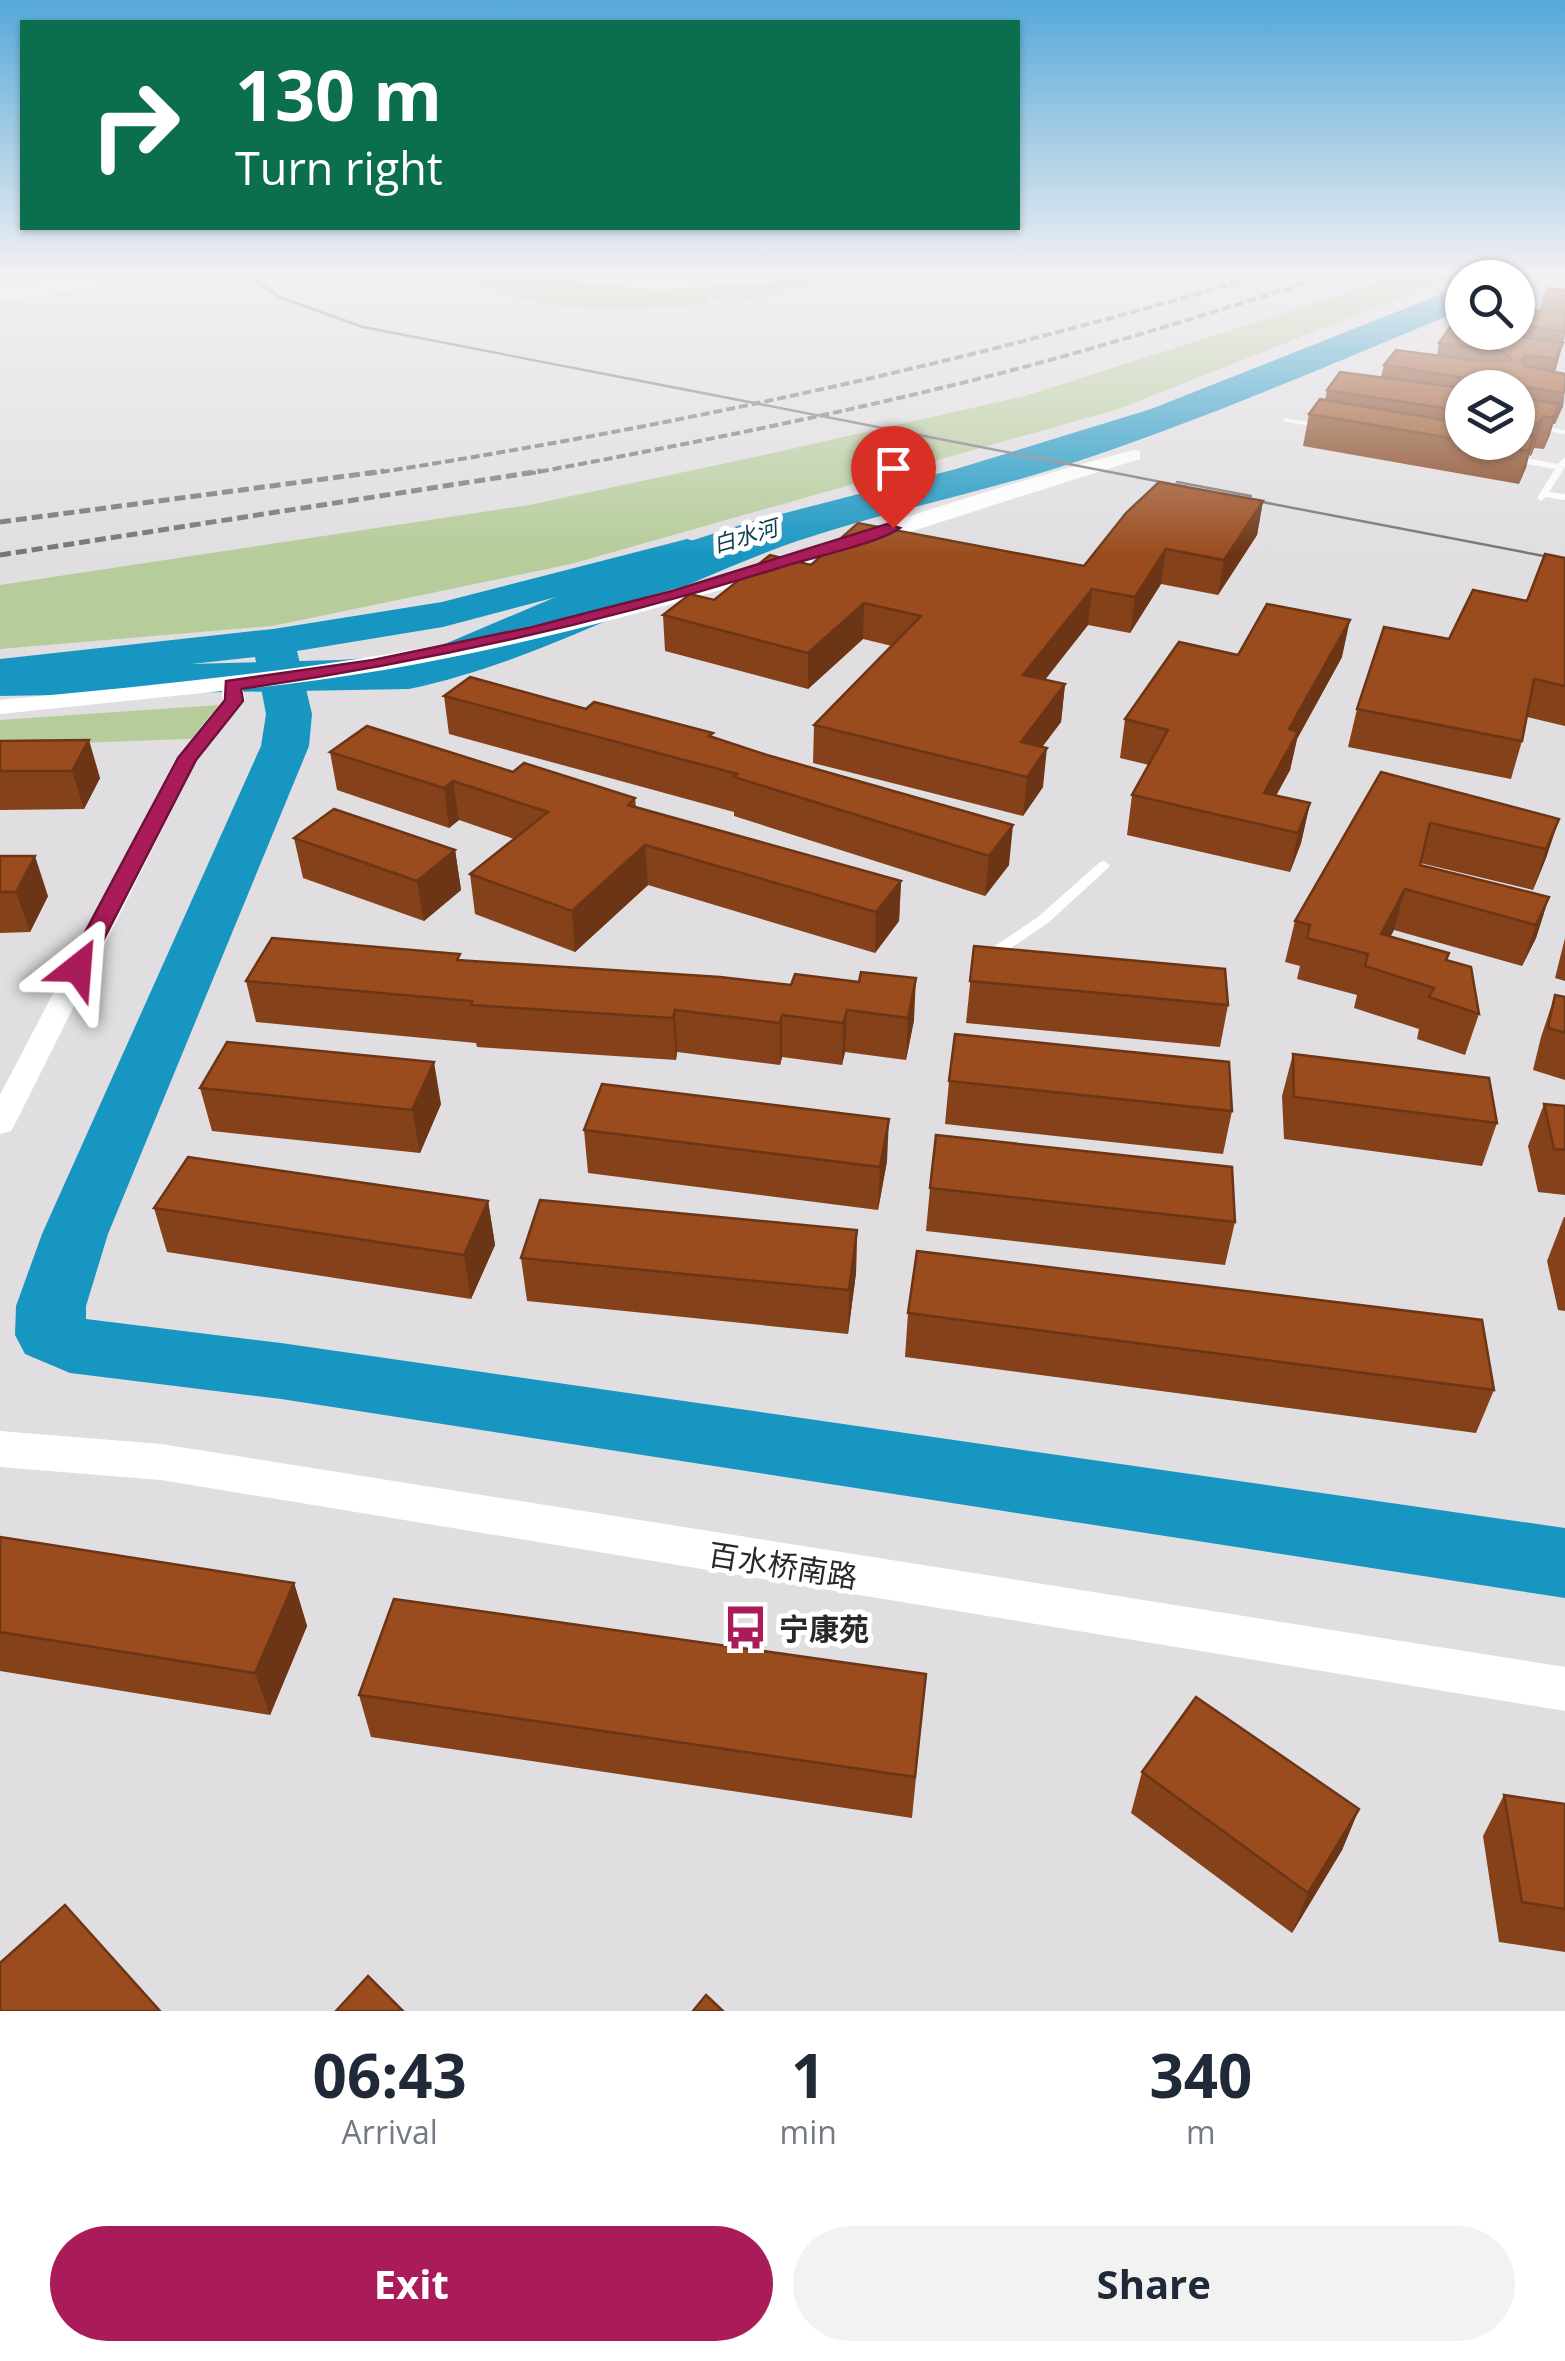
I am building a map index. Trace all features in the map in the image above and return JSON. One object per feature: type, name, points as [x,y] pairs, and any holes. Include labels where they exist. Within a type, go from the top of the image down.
[{"type":"street","points":[[0,707],[316,673],[390,661],[605,614],[1134,455]]},
{"type":"street","points":[[0,1124],[41,1037],[187,758],[234,701],[232,685]]},
{"type":"street","name":"百水桥南路","points":[[0,1449],[161,1462],[1565,1689]]},
{"type":"lane","points":[[1287,420],[1326,427]]},
{"type":"lane","points":[[1535,427],[1565,432]]},
{"type":"lane","points":[[1532,460],[1563,463],[1543,496],[1565,498]]},
{"type":"lane","points":[[991,954],[1043,920],[1104,865]]},
{"type":"green space","points":[[1116,367],[1225,367],[1118,409],[571,564],[272,626],[0,649],[0,585],[529,505],[1025,396]]},
{"type":"green space","points":[[218,705],[210,738],[0,746],[0,720]]},
{"type":"water","name":"白水河","points":[[1258,367],[1324,367],[1060,467],[783,546],[552,644],[458,677],[409,689],[0,696],[0,669],[339,660],[397,656],[440,646],[681,544],[750,522],[956,469],[1151,409]]},
{"type":"building","points":[[1395,367],[1529,367],[1565,374],[1563,393],[1535,388],[1535,370],[1445,370],[1445,375]]},
{"type":"building","points":[[1340,372],[1445,386],[1445,408],[1327,390]]},
{"type":"building","points":[[1320,399],[1445,420],[1445,437],[1309,414]]},
{"type":"building","points":[[1535,400],[1559,404],[1553,418],[1543,416],[1539,424],[1535,423]]},
{"type":"building","points":[[1159,482],[1263,501],[1224,560],[1166,549],[1135,597],[1092,589],[1023,675],[1065,684],[1021,742],[1047,748],[1027,777],[814,725],[921,616],[864,603],[808,653],[663,615],[690,594],[714,600],[770,555],[811,565],[858,523],[1084,566],[1126,513]]},
{"type":"building","points":[[1545,554],[1565,558],[1565,686],[1534,679],[1522,741],[1357,709],[1384,627],[1449,639],[1473,590],[1527,601]]},
{"type":"building","points":[[1267,604],[1350,620],[1289,729],[1298,732],[1264,793],[1310,803],[1298,833],[1132,795],[1168,730],[1125,719],[1179,642],[1238,655]]},
{"type":"building","points":[[470,677],[586,709],[594,702],[713,733],[709,736],[767,755],[1013,825],[989,856],[734,777],[737,774],[444,696]]},
{"type":"building","points":[[367,726],[513,772],[524,763],[635,798],[628,805],[901,881],[876,912],[645,845],[572,911],[470,874],[548,812],[453,781],[444,788],[330,752]]},
{"type":"building","points":[[89,740],[72,771],[0,771],[0,741]]},
{"type":"building","points":[[1381,772],[1559,819],[1546,849],[1430,823],[1420,865],[1549,897],[1536,925],[1405,889],[1381,934],[1449,953],[1446,960],[1471,967],[1479,1014],[1429,997],[1434,988],[1365,966],[1368,954],[1307,938],[1310,925],[1295,921]]},
{"type":"building","points":[[334,809],[455,850],[417,881],[294,838]]},
{"type":"building","points":[[0,856],[35,856],[16,892],[0,892]]},
{"type":"building","points":[[272,938],[460,954],[457,960],[791,985],[795,974],[859,982],[861,972],[916,978],[908,1018],[847,1010],[843,1023],[782,1015],[780,1023],[675,1010],[673,1018],[471,1005],[472,1001],[246,981]]},
{"type":"building","points":[[974,946],[1225,969],[1228,1005],[970,981]]},
{"type":"building","points":[[1555,995],[1565,997],[1565,1033],[1548,1028]]},
{"type":"building","points":[[955,1034],[1229,1062],[1232,1111],[949,1081]]},
{"type":"building","points":[[227,1042],[434,1062],[412,1110],[200,1088]]},
{"type":"building","points":[[1293,1054],[1489,1078],[1497,1123],[1294,1097]]},
{"type":"building","points":[[602,1084],[889,1119],[880,1167],[584,1130]]},
{"type":"building","points":[[1544,1104],[1565,1106],[1565,1150],[1554,1149]]},
{"type":"building","points":[[936,1135],[1232,1167],[1235,1222],[930,1188]]},
{"type":"building","points":[[188,1157],[488,1201],[464,1255],[154,1208]]},
{"type":"building","points":[[540,1200],[857,1230],[849,1290],[521,1258]]},
{"type":"building","points":[[917,1251],[1482,1320],[1494,1390],[908,1313]]},
{"type":"building","points":[[0,1537],[294,1583],[255,1673],[0,1632]]},
{"type":"building","points":[[394,1599],[926,1674],[915,1777],[359,1695]]},
{"type":"building","points":[[1196,1697],[1359,1809],[1308,1893],[1142,1772]]},
{"type":"building","points":[[1504,1795],[1565,1804],[1565,1909],[1522,1902]]},
{"type":"building","points":[[65,1905],[160,2011],[0,2011],[0,1963]]},
{"type":"building","points":[[368,1976],[403,2011],[336,2011]]},
{"type":"building","points":[[706,1995],[723,2011],[693,2011]]},
{"type":"waterway","name":"白水河","points":[[273,642],[443,614],[687,551]]},
{"type":"waterway","name":"白水河","points":[[0,672],[273,642]]},
{"type":"waterway","points":[[273,642],[289,714],[285,746],[75,1234],[51,1306],[50,1335],[70,1345],[281,1371],[1565,1563]]},
{"type":"tram line","points":[[568,367],[1187,487]]},
{"type":"tram line","points":[[1177,482],[1251,496]]},
{"type":"tram line","points":[[1236,497],[1565,560]]},
{"type":"railway","points":[[368,474],[709,413],[917,367]]},
{"type":"railway","points":[[527,474],[769,427],[1023,367]]},
{"type":"railway","points":[[0,522],[384,471]]},
{"type":"railway","points":[[0,555],[541,471]]},
{"type":"place","name":"宁康苑","points":[[746,1628]]},
{"type":"route","points":[[78,968],[187,758],[234,701],[232,685],[373,665],[533,632],[678,595],[893,528]]}]
